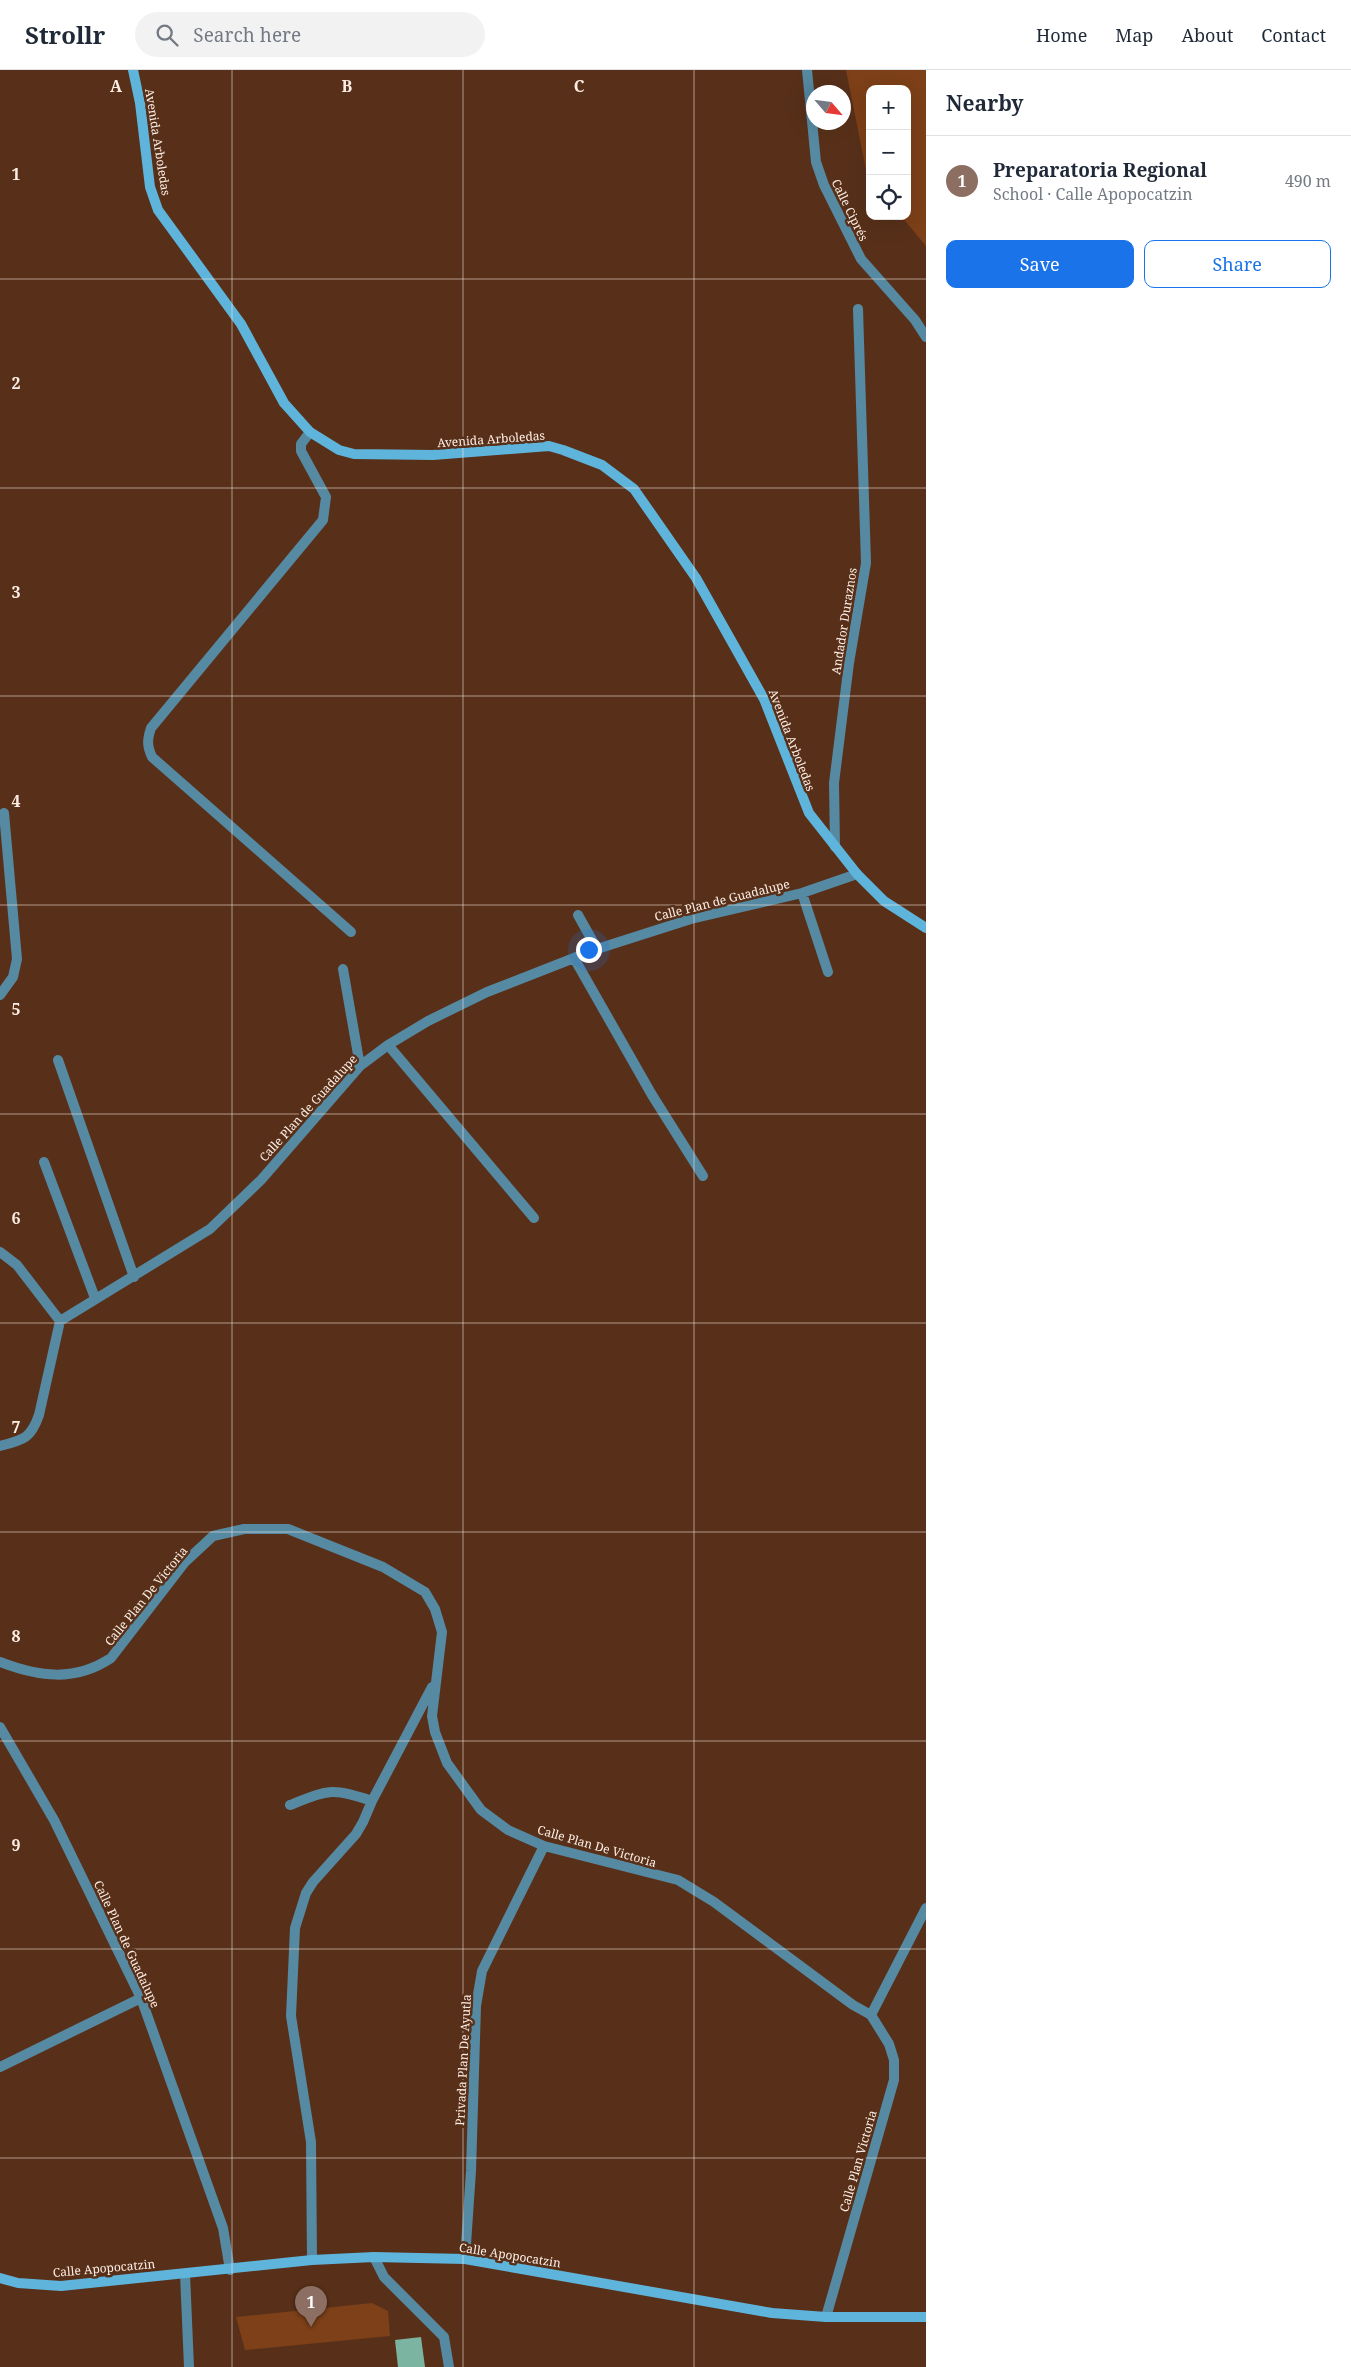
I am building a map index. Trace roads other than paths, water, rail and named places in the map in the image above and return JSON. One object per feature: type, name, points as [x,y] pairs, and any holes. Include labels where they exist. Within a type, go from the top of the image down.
[{"type":"main road","name":"Avenida Arboledas","points":[[133,70],[140,103],[150,187],[158,210],[241,324],[284,403],[310,432],[339,450],[354,454],[433,455],[549,446],[602,465],[634,489],[696,578],[764,699],[808,814],[857,874],[894,910],[926,928]]},
{"type":"main road","name":"Calle Apopocatzin","points":[[0,2278],[18,2283],[61,2286],[312,2260],[374,2257],[465,2259],[772,2313],[826,2317],[926,2317]]},
{"type":"street","name":"Calle Ciprés","points":[[807,70],[816,162],[824,185],[861,258],[915,320],[926,337]]},
{"type":"street","name":"Andador Duraznos","points":[[834,847],[835,775],[848,663],[866,563],[858,309]]},
{"type":"street","points":[[310,432],[301,444],[301,451],[326,497],[324,520],[151,728],[148,748],[152,757],[350,932]]},
{"type":"street","points":[[0,995],[13,976],[17,959],[4,813]]},
{"type":"street","name":"Calle Plan de Guadalupe","points":[[60,1322],[95,1298],[134,1278],[210,1229],[262,1180],[360,1066],[388,1045],[428,1021],[487,992],[597,949],[691,919],[802,893],[857,874]]},
{"type":"street","points":[[802,893],[828,972]]},
{"type":"street","points":[[578,915],[597,949]]},
{"type":"street","points":[[574,958],[652,1095],[703,1176]]},
{"type":"street","points":[[343,969],[360,1066]]},
{"type":"street","points":[[388,1045],[534,1218]]},
{"type":"street","points":[[58,1060],[134,1278]]},
{"type":"street","points":[[44,1162],[95,1298]]},
{"type":"street","points":[[0,1252],[17,1265],[60,1322],[40,1415],[34,1429],[25,1439],[0,1446]]},
{"type":"street","name":"Calle Plan De Victoria","points":[[0,1662],[44,1674],[78,1675],[96,1668],[111,1658],[185,1562],[213,1536],[244,1529],[288,1529],[383,1567],[424,1592],[435,1609],[442,1632],[432,1716],[435,1732],[447,1763],[481,1810],[508,1830],[544,1846],[678,1880],[714,1902],[853,2005],[871,2014]]},
{"type":"street","points":[[312,2260],[311,2142],[291,2016],[295,1928],[306,1893],[313,1882],[356,1834],[435,1682]]},
{"type":"street","name":"Calle Plan de Guadalupe","points":[[0,1727],[54,1820],[141,1998],[223,2228],[230,2270]]},
{"type":"street","points":[[290,1805],[328,1791],[346,1792],[372,1800]]},
{"type":"street","name":"Privada Plan De Ayutla","points":[[465,2259],[471,2171],[476,2006],[482,1971],[544,1846]]},
{"type":"street","points":[[871,2014],[926,1908]]},
{"type":"street","points":[[0,2067],[141,1998]]},
{"type":"street","name":"Calle Plan Victoria","points":[[826,2317],[894,2080],[894,2060],[889,2044],[871,2014]]},
{"type":"street","points":[[374,2257],[384,2277],[444,2337],[449,2367]]},
{"type":"street","points":[[185,2274],[189,2367]]},
{"type":"place","name":"Preparatoria Regional","points":[[311,2327]]}]
